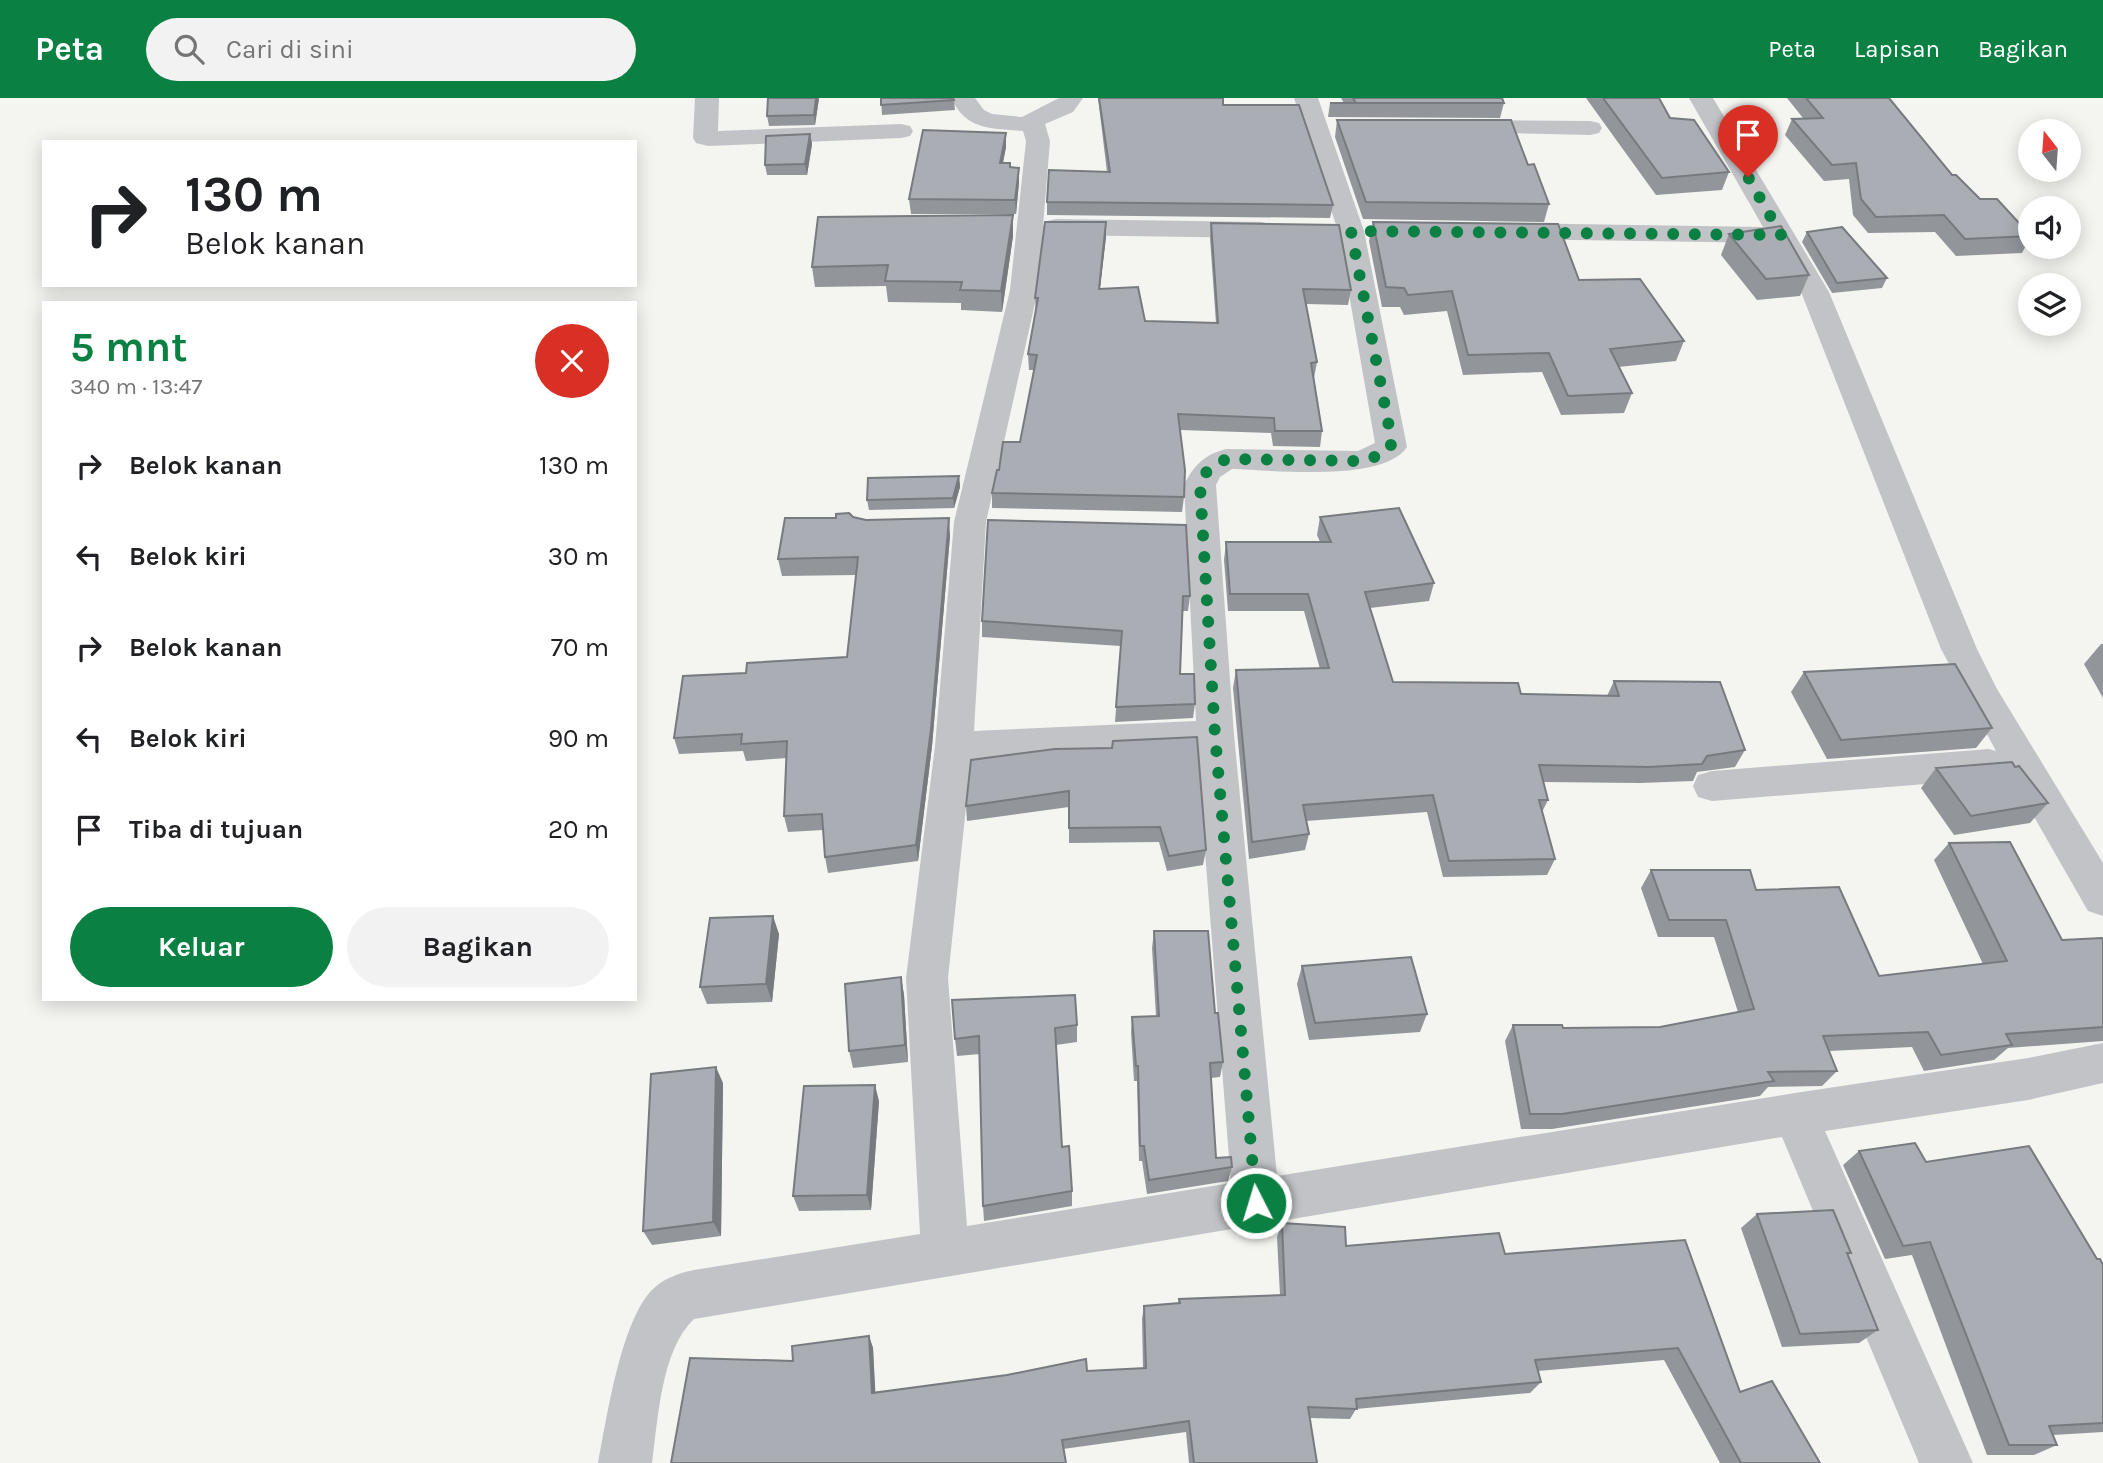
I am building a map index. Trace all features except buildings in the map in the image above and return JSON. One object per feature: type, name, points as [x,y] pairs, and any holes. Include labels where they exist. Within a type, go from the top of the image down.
[{"type":"street","points":[[707,98],[705,138],[708,139],[901,131]]},
{"type":"street","points":[[945,1253],[927,978],[954,746],[971,522],[1024,290],[1018,226],[1038,141],[1034,126],[988,121],[966,107],[963,98]]},
{"type":"street","points":[[1025,124],[1064,107],[1070,98]]},
{"type":"street","points":[[1701,98],[1824,312],[1959,649],[2103,899]]},
{"type":"street","points":[[1256,1203],[1215,735],[1189,527],[1200,485],[1207,471],[1226,459],[1358,461],[1378,456],[1391,447],[1351,231],[1322,117]]},
{"type":"street","points":[[1440,127],[1590,128]]},
{"type":"street","points":[[1018,226],[1282,230]]},
{"type":"street","points":[[1484,231],[1781,235]]},
{"type":"street","points":[[954,746],[1215,735]]},
{"type":"street","points":[[1712,786],[2022,762]]},
{"type":"street","points":[[625,1463],[640,1375],[657,1326],[678,1300],[722,1290],[945,1253],[1795,1114],[2028,1079],[2103,1063]]},
{"type":"street","points":[[1795,1114],[1946,1463]]},
{"type":"route","points":[[1256,1203],[1215,735],[1200,485],[1207,471],[1226,459],[1358,461],[1378,456],[1391,447],[1351,231],[1781,235],[1748,177]]}]
